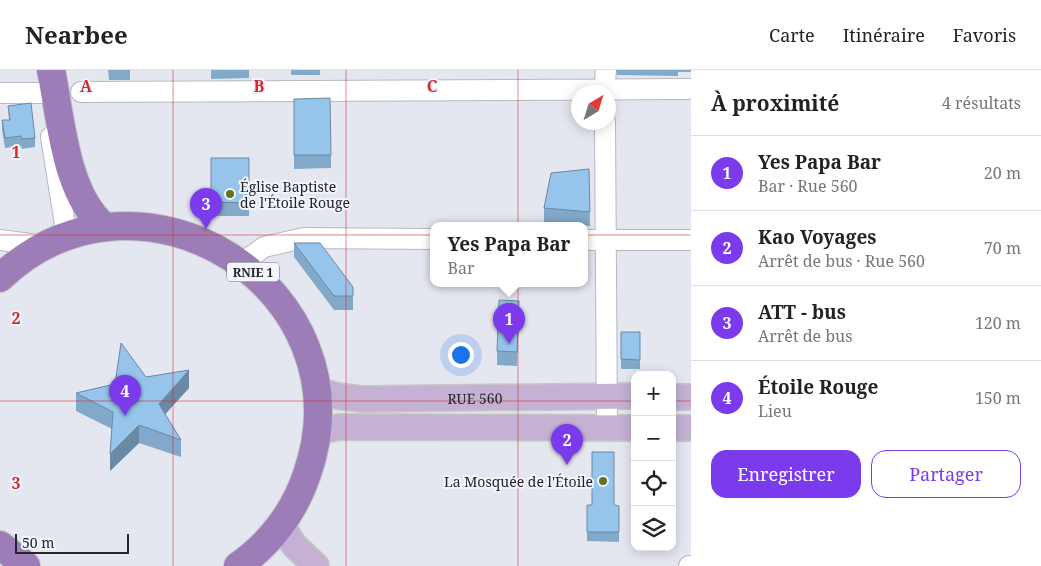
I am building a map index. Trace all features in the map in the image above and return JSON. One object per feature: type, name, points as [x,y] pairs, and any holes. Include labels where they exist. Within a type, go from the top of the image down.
[{"type":"highway","points":[[47,82],[72,174],[88,211],[105,228]]},
{"type":"highway","name":"RNIE 1","points":[[0,278],[24,258],[56,241],[105,228],[131,226],[174,231],[212,245],[242,263],[267,286],[292,319],[309,358],[316,390],[316,432],[313,455],[304,484],[281,524],[250,564]]},
{"type":"main road","name":"RUE 560","points":[[316,390],[336,396],[362,399],[631,396]]},
{"type":"main road","points":[[676,396],[691,397]]},
{"type":"main road","points":[[316,432],[339,427],[631,428]]},
{"type":"main road","points":[[676,428],[691,428]]},
{"type":"main road","points":[[281,524],[294,545],[316,566]]},
{"type":"street","points":[[0,240],[56,241],[47,82],[39,70]]},
{"type":"street","points":[[0,93],[47,82]]},
{"type":"street","points":[[81,92],[605,84],[691,89]]},
{"type":"street","points":[[605,130],[607,428]]},
{"type":"street","points":[[242,263],[264,247],[304,238],[430,239]]},
{"type":"street","points":[[588,240],[691,240]]},
{"type":"building","points":[[330,98],[331,155],[294,155],[294,99]]},
{"type":"building","points":[[31,103],[35,138],[22,139],[21,136],[5,138],[2,120],[10,120],[8,106]]},
{"type":"building","name":"Église Baptiste de l'Étoile Rouge","points":[[211,158],[249,158],[249,203],[211,202]]},
{"type":"building","points":[[589,169],[590,212],[544,208],[551,173]]},
{"type":"building","points":[[294,243],[320,243],[353,287],[353,296],[334,296]]},
{"type":"building","points":[[499,300],[519,301],[517,352],[497,351]]},
{"type":"building","points":[[621,332],[640,332],[640,360],[621,359]]},
{"type":"building","points":[[121,343],[146,377],[189,370],[159,404],[181,440],[139,425],[110,454],[113,412],[76,393],[115,384]]},
{"type":"building","points":[[592,452],[614,452],[614,505],[619,506],[619,532],[587,532],[587,505],[592,505]]},
{"type":"place","name":"Église Baptiste de l'Étoile Rouge","points":[[230,194]]},
{"type":"place","name":"ATT - bus","points":[[206,229]]},
{"type":"place","name":"Yes Papa Bar","points":[[509,344]]},
{"type":"place","name":"Étoile Rouge","points":[[125,416]]},
{"type":"place","name":"Kao Voyages","points":[[567,465]]},
{"type":"place","name":"La Mosquée de l'Étoile","points":[[603,481]]}]
